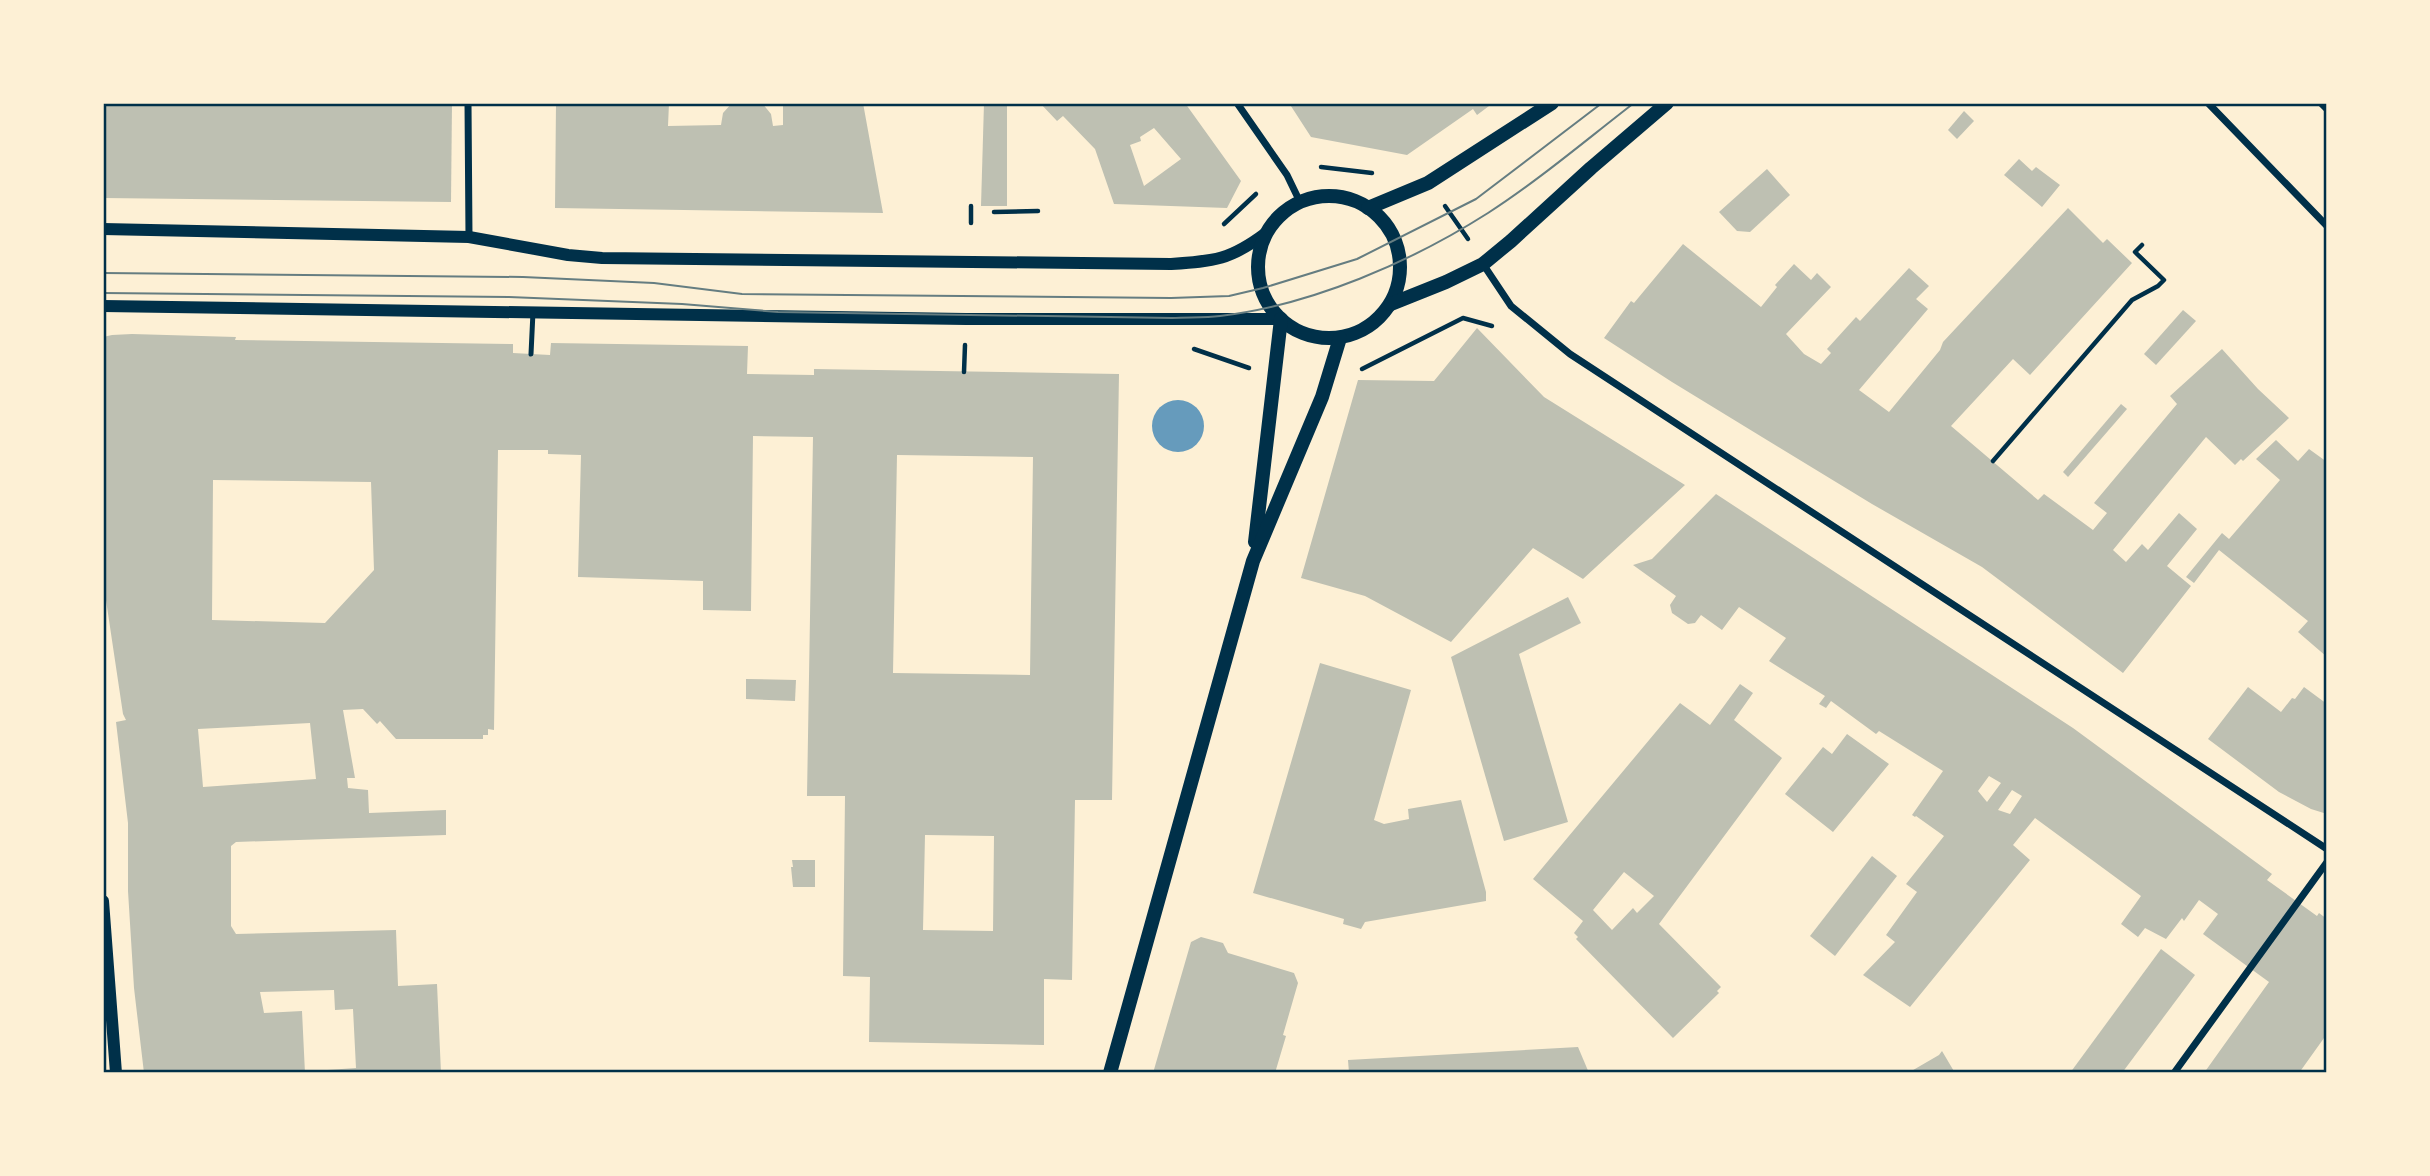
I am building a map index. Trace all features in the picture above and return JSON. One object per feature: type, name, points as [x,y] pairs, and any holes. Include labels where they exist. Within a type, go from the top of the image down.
[{"type":"main road","points":[[1368,208],[1428,183],[1552,103]]},
{"type":"main road","points":[[1391,304],[1483,264],[1667,103]]},
{"type":"main road","points":[[1323,197],[1346,199],[1368,208],[1385,224],[1396,242],[1400,261],[1399,284],[1391,304],[1377,320],[1360,331],[1340,338],[1318,338],[1298,332],[1270,306],[1259,277],[1259,255],[1266,233],[1281,215],[1300,202],[1323,197]]},
{"type":"main road","points":[[1253,561],[1281,319]]},
{"type":"main road","points":[[1110,1073],[1253,561],[1322,397],[1340,338]]},
{"type":"street","points":[[468,103],[469,237]]},
{"type":"street","points":[[1237,103],[1287,175],[1300,202]]},
{"type":"street","points":[[2208,103],[2327,226]]},
{"type":"street","points":[[103,229],[469,237],[568,255],[602,258],[1171,264],[1210,261],[1242,251],[1266,233]]},
{"type":"street","points":[[1483,264],[1511,306],[1570,354],[2327,849]]},
{"type":"street","points":[[103,306],[966,319],[1281,319]]},
{"type":"street","points":[[2174,1073],[2327,862]]},
{"type":"street","points":[[103,901],[117,1073]]},
{"type":"lane","points":[[531,354],[533,312]]},
{"type":"path","points":[[2319,103],[2327,111]]},
{"type":"path","points":[[1428,183],[1462,228],[1483,264]]},
{"type":"path","points":[[1221,227],[1255,194]]},
{"type":"path","points":[[1017,205],[1017,212]]},
{"type":"path","points":[[971,206],[971,223]]},
{"type":"path","points":[[994,212],[1038,211]]},
{"type":"path","points":[[1993,461],[2132,300],[2164,280],[2135,252],[2142,245]]},
{"type":"path","points":[[1351,374],[1463,318],[1492,326]]},
{"type":"water","points":[[1178,400],[1188,402],[1196,408],[1202,416],[1202,436],[1196,444],[1188,450],[1178,452],[1168,450],[1160,444],[1154,436],[1152,426],[1154,416],[1160,408],[1168,402]]},
{"type":"building","points":[[103,103],[452,103],[451,202],[103,198]]},
{"type":"building","points":[[556,103],[669,103],[668,126],[721,125],[723,113],[732,103],[762,103],[771,114],[773,126],[783,125],[783,103],[863,103],[883,213],[555,208]]},
{"type":"building","points":[[984,103],[1007,103],[1007,206],[981,206]]},
{"type":"building","points":[[1040,103],[1185,103],[1241,181],[1227,208],[1114,204],[1095,149],[1063,116],[1057,121]],"holes":[[[1154,128],[1181,159],[1144,186],[1130,145],[1141,141],[1140,137]]]},
{"type":"building","points":[[1289,103],[1493,103],[1477,115],[1473,109],[1407,155],[1311,137]]},
{"type":"building","points":[[1964,111],[1974,121],[1957,139],[1948,130]]},
{"type":"building","points":[[2019,159],[2032,171],[2036,167],[2060,185],[2042,207],[2004,175]]},
{"type":"building","points":[[1767,169],[1790,195],[1750,232],[1737,231],[1719,212]]},
{"type":"building","points":[[2068,208],[2103,243],[2107,239],[2132,263],[2030,375],[2013,359],[1951,426],[2038,500],[2044,494],[2093,530],[2107,513],[2094,503],[2177,404],[2170,396],[2222,349],[2289,418],[2243,461],[2241,459],[2235,465],[2206,437],[2113,550],[2126,562],[2142,544],[2148,550],[2179,513],[2197,529],[2167,566],[2191,586],[2123,673],[1982,567],[1872,504],[1604,338],[1631,301],[1634,303],[1683,244],[1761,307],[1777,287],[1775,285],[1794,264],[1811,280],[1817,273],[1831,287],[1786,334],[1804,354],[1821,364],[1831,353],[1827,349],[1856,317],[1860,321],[1909,268],[1929,286],[1916,299],[1928,309],[1859,390],[1889,412],[1940,350],[1943,342]]},
{"type":"building","points":[[2183,310],[2196,321],[2156,365],[2144,354]]},
{"type":"building","points":[[1477,328],[1544,397],[1685,485],[1583,579],[1533,548],[1451,642],[1365,596],[1301,578],[1358,380],[1434,381]]},
{"type":"building","points":[[103,337],[236,337],[235,340],[513,344],[513,353],[550,355],[551,343],[748,346],[747,374],[814,375],[814,369],[1119,374],[1112,800],[1075,800],[1072,980],[1044,979],[1044,1045],[869,1042],[870,977],[843,976],[845,796],[807,796],[813,437],[753,436],[751,611],[703,610],[703,581],[578,577],[581,455],[548,454],[548,450],[498,450],[494,730],[488,729],[488,735],[483,735],[483,739],[396,739],[380,721],[377,724],[363,709],[343,710],[355,778],[347,778],[348,788],[368,790],[369,813],[446,810],[446,835],[236,842],[231,846],[231,926],[236,934],[396,930],[398,986],[437,984],[441,1073],[313,1073],[356,1068],[353,1009],[335,1010],[334,990],[260,992],[264,1013],[302,1011],[305,1073],[144,1073],[134,988],[128,891],[128,823],[116,722],[126,720],[103,580]],"holes":[[[897,455],[1033,457],[1030,675],[893,673]],[[213,480],[371,482],[374,570],[325,623],[212,620]],[[310,723],[316,779],[203,787],[198,729]],[[925,835],[994,836],[993,931],[923,930]]]},
{"type":"building","points":[[2121,404],[2127,409],[2068,477],[2063,472]]},
{"type":"building","points":[[2276,440],[2298,461],[2309,449],[2327,462],[2327,657],[2298,632],[2308,621],[2219,550],[2194,583],[2186,577],[2222,533],[2229,539],[2280,480],[2256,459]]},
{"type":"building","points":[[1716,494],[2073,728],[2272,874],[2267,880],[2317,916],[2319,913],[2327,919],[2327,1040],[2324,1038],[2299,1073],[2204,1073],[2269,982],[2203,934],[2218,914],[2199,900],[2184,921],[2182,918],[2166,939],[2145,928],[2138,937],[2121,924],[2141,896],[2035,818],[2013,845],[2030,860],[1910,1007],[1863,975],[1895,942],[1886,935],[1917,892],[1906,884],[1944,836],[1912,815],[1943,771],[1879,731],[1876,734],[1831,701],[1826,708],[1819,704],[1825,696],[1769,661],[1786,638],[1739,607],[1722,630],[1701,615],[1695,623],[1688,624],[1672,613],[1670,605],[1676,596],[1633,565],[1652,559]],"holes":[[[1989,776],[2001,783],[1987,802],[1978,791]],[[2012,790],[2022,796],[2010,814],[1998,810]]]},
{"type":"building","points":[[1568,597],[1581,623],[1519,654],[1568,822],[1504,841],[1451,657]]},
{"type":"building","points":[[1320,663],[1411,690],[1374,820],[1384,824],[1409,819],[1408,809],[1461,800],[1486,892],[1486,901],[1365,922],[1361,929],[1343,924],[1344,919],[1253,893]]},
{"type":"building","points":[[746,679],[796,680],[795,701],[746,699]]},
{"type":"building","points":[[1740,684],[1753,693],[1734,720],[1782,758],[1659,924],[1721,987],[1717,991],[1719,993],[1673,1038],[1576,939],[1578,937],[1574,933],[1583,921],[1533,879],[1680,703],[1710,725]],"holes":[[[1624,872],[1654,896],[1637,913],[1633,908],[1612,930],[1593,910]]]},
{"type":"building","points":[[2248,687],[2281,712],[2304,687],[2327,704],[2327,814],[2311,809],[2279,792],[2208,739]]},
{"type":"building","points":[[1847,734],[1889,764],[1833,832],[1785,794],[1823,747],[1832,754]]},
{"type":"building","points":[[1872,856],[1897,876],[1835,956],[1810,936]]},
{"type":"building","points":[[792,860],[815,860],[815,887],[793,887]]},
{"type":"building","points":[[1201,937],[1223,943],[1228,953],[1294,973],[1298,983],[1275,1073],[1153,1073],[1191,942]]},
{"type":"building","points":[[2161,949],[2195,975],[2122,1073],[2070,1073]]},
{"type":"building","points":[[1578,1047],[1589,1073],[1349,1073],[1348,1060]]},
{"type":"building","points":[[1942,1051],[1955,1073],[1908,1073],[1939,1055]]},
{"type":"tram line","points":[[103,273],[523,277],[654,283],[742,294],[1171,298],[1229,296],[1357,259],[1476,199],[1602,103]]},
{"type":"tram line","points":[[103,293],[509,297],[682,304],[778,312],[1172,318],[1220,316],[1290,302],[1325,291],[1360,279],[1427,248],[1507,200],[1634,103]]}]
